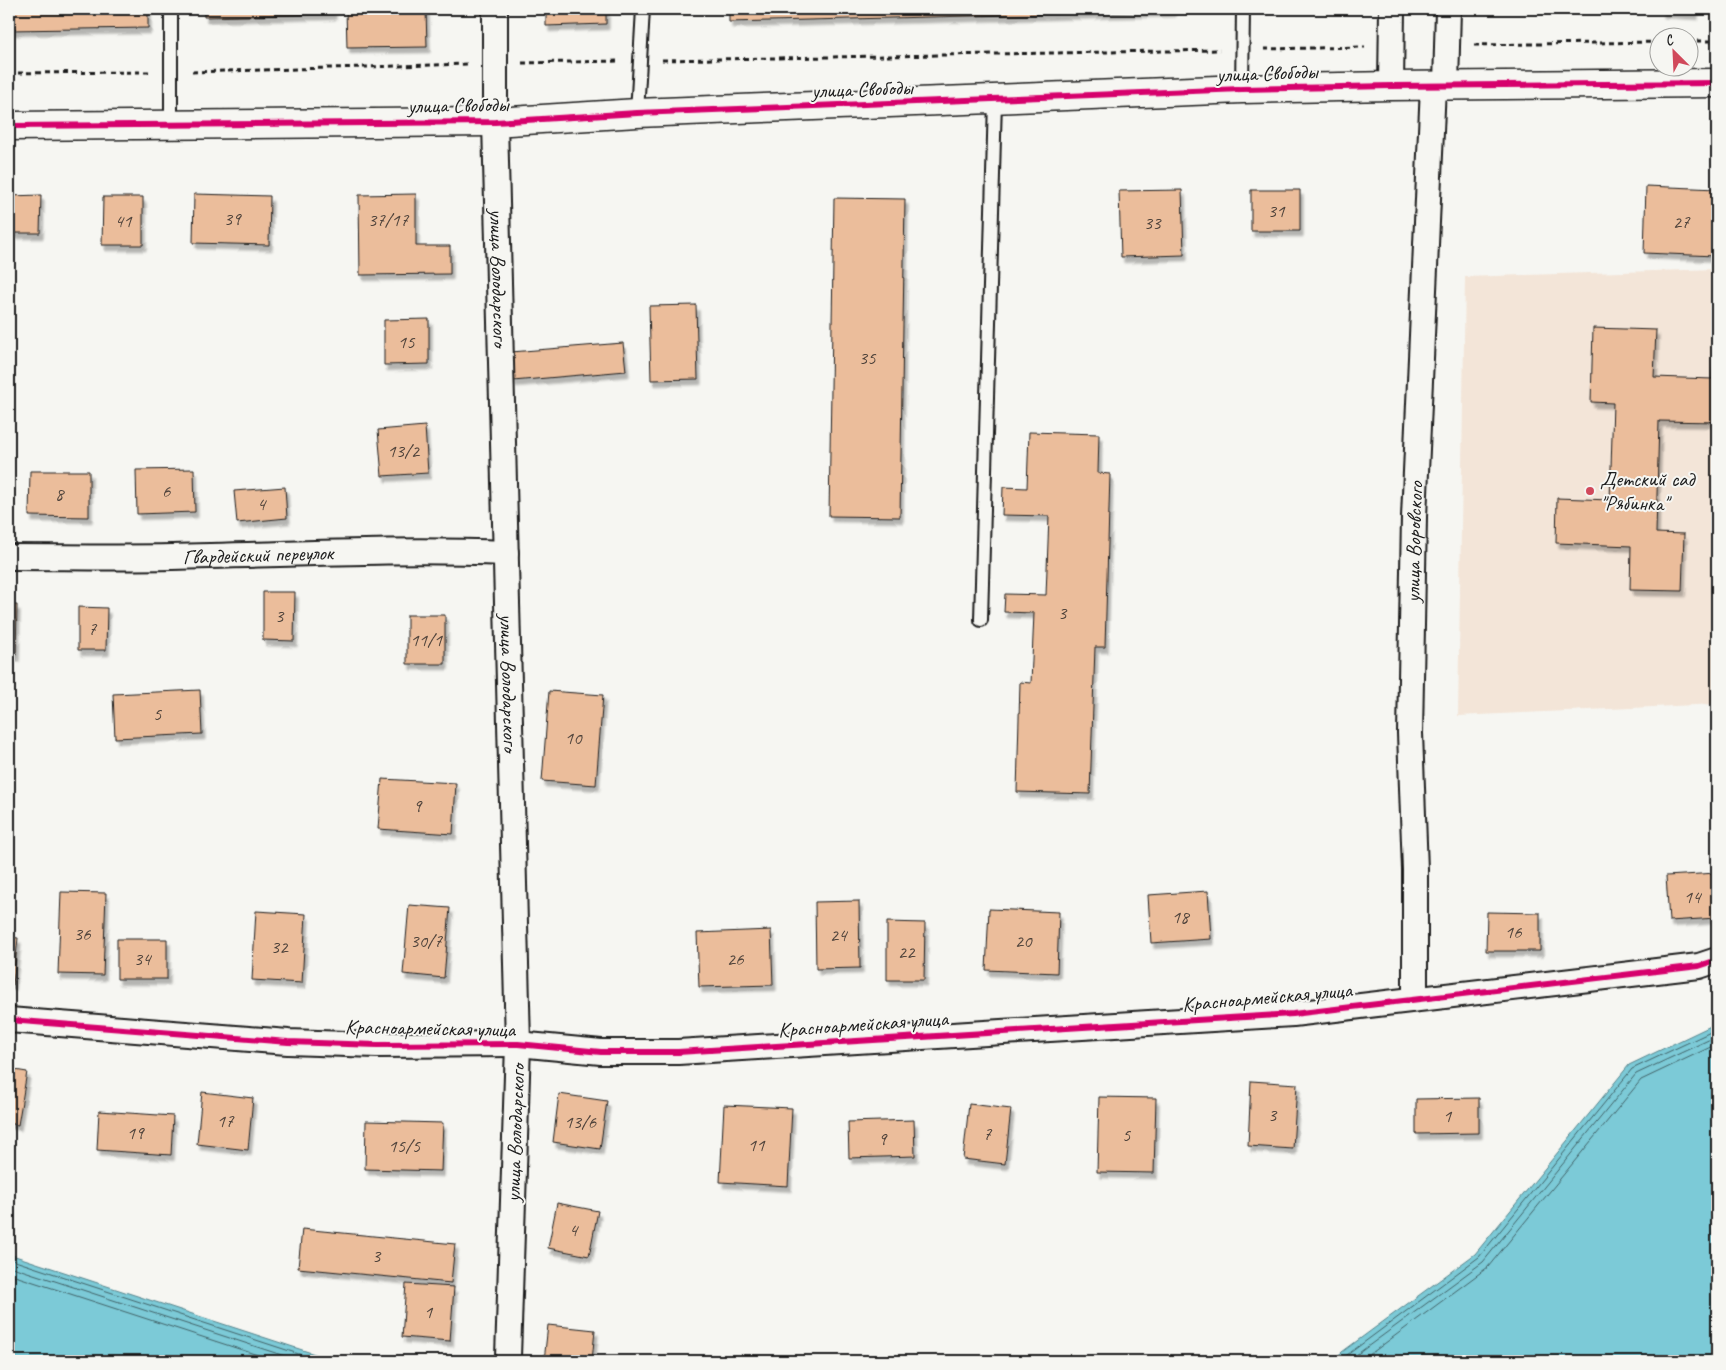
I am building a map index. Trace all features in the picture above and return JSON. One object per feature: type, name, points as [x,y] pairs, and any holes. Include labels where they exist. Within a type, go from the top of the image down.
[{"type":"street","name":"улица Володарского","points":[[496,9],[495,122],[518,1044],[508,1357]]},
{"type":"street","points":[[1391,86],[1392,9]]},
{"type":"street","name":"улица Воровского","points":[[1415,998],[1415,870],[1410,733],[1414,518],[1440,86],[1448,9]]},
{"type":"street","name":"улица Свободы","points":[[9,126],[495,122],[637,113],[1242,89],[1717,83]]},
{"type":"street","name":"Гвардейский переулок","points":[[9,557],[171,557],[457,551],[506,554]]},
{"type":"street","name":"Красноармейская улица","points":[[9,1020],[288,1042],[377,1045],[518,1044],[601,1052],[678,1052],[1292,1014],[1699,966],[1717,960]]},
{"type":"lane","points":[[171,9],[171,125]]},
{"type":"lane","points":[[637,113],[643,9]]},
{"type":"lane","points":[[1242,89],[1244,50],[1243,9]]},
{"type":"lane","points":[[981,620],[995,100]]},
{"type":"path","points":[[1698,41],[1717,41]]},
{"type":"path","points":[[1468,45],[1648,42]]},
{"type":"path","points":[[655,60],[1370,47]]},
{"type":"path","points":[[9,73],[171,72],[625,61]]},
{"type":"shaded area","name":"Детский сад \"Рябинка\"","points":[[1717,269],[1717,704],[1458,716],[1465,277]]},
{"type":"water","points":[[1717,1023],[1717,1361],[1332,1361],[1475,1254],[1629,1065]]},
{"type":"water","points":[[9,1254],[336,1361],[9,1361]]},
{"type":"building","points":[[9,9],[148,9],[148,28],[9,30]]},
{"type":"building","points":[[204,9],[333,9],[333,14],[204,17]]},
{"type":"building","points":[[346,9],[426,9],[427,47],[347,48]]},
{"type":"building","points":[[546,9],[606,9],[606,24],[546,26]]},
{"type":"building","points":[[729,9],[1173,9],[1173,11],[729,22]]},
{"type":"building","points":[[1661,9],[1695,9],[1695,14],[1661,12]]},
{"type":"building","points":[[1646,186],[1717,189],[1715,256],[1644,253]]},
{"type":"building","points":[[1182,190],[1184,255],[1121,257],[1119,191]]},
{"type":"building","points":[[1251,190],[1300,190],[1300,231],[1251,231]]},
{"type":"building","points":[[194,194],[270,196],[269,245],[193,243]]},
{"type":"building","points":[[416,194],[416,246],[450,246],[450,274],[360,275],[359,195]]},
{"type":"building","points":[[41,195],[40,233],[9,233],[9,196]]},
{"type":"building","points":[[103,197],[143,197],[143,245],[102,245]]},
{"type":"building","points":[[834,198],[905,199],[900,517],[829,516]]},
{"type":"building","points":[[696,305],[698,379],[651,380],[649,306]]},
{"type":"building","name":"Детский сад \"Рябинка\"","points":[[1715,306],[1717,306],[1717,422],[1659,421],[1656,533],[1684,534],[1682,591],[1630,590],[1631,546],[1556,543],[1557,498],[1610,500],[1613,403],[1591,402],[1593,328],[1656,330],[1654,377],[1712,379]]},
{"type":"building","points":[[429,319],[429,364],[384,365],[384,320]]},
{"type":"building","points":[[623,343],[626,371],[513,381],[511,352]]},
{"type":"building","points":[[425,426],[428,473],[382,476],[378,430]]},
{"type":"building","points":[[1029,432],[1099,434],[1098,473],[1110,474],[1105,647],[1095,647],[1090,794],[1017,792],[1020,682],[1031,683],[1034,613],[1004,612],[1005,594],[1046,595],[1049,516],[1002,515],[1003,487],[1027,488]]},
{"type":"building","points":[[194,469],[195,512],[137,514],[136,470]]},
{"type":"building","points":[[30,471],[89,471],[89,517],[29,516]]},
{"type":"building","points":[[285,487],[287,518],[237,523],[234,491]]},
{"type":"building","points":[[263,592],[295,592],[294,641],[263,640]]},
{"type":"building","points":[[9,605],[17,605],[16,656],[9,655]]},
{"type":"building","points":[[78,607],[107,608],[106,650],[78,650]]},
{"type":"building","points":[[407,615],[445,615],[445,664],[407,664]]},
{"type":"building","points":[[200,690],[202,734],[115,738],[113,694]]},
{"type":"building","points":[[549,691],[603,695],[596,785],[542,781]]},
{"type":"building","points":[[382,779],[456,783],[453,834],[378,829]]},
{"type":"building","points":[[1717,873],[1717,918],[1669,921],[1666,876]]},
{"type":"building","points":[[1208,891],[1211,939],[1151,943],[1148,895]]},
{"type":"building","points":[[61,892],[106,893],[103,975],[58,974]]},
{"type":"building","points":[[859,901],[860,968],[816,969],[815,902]]},
{"type":"building","points":[[409,905],[450,908],[444,978],[403,974]]},
{"type":"building","points":[[989,909],[1059,912],[1057,973],[986,970]]},
{"type":"building","points":[[256,911],[306,914],[302,983],[252,980]]},
{"type":"building","points":[[1487,912],[1540,913],[1540,951],[1486,951]]},
{"type":"building","points":[[887,922],[925,923],[924,980],[887,980]]},
{"type":"building","points":[[771,930],[773,985],[699,987],[697,933]]},
{"type":"building","points":[[9,937],[18,938],[13,985],[9,984]]},
{"type":"building","points":[[117,939],[167,939],[167,979],[117,979]]},
{"type":"building","points":[[9,1069],[27,1072],[18,1125],[9,1123]]},
{"type":"building","points":[[1251,1081],[1297,1084],[1293,1149],[1248,1146]]},
{"type":"building","points":[[202,1092],[253,1098],[248,1150],[197,1144]]},
{"type":"building","points":[[559,1094],[607,1101],[600,1149],[553,1142]]},
{"type":"building","points":[[1099,1097],[1156,1098],[1154,1173],[1097,1172]]},
{"type":"building","points":[[1479,1098],[1479,1133],[1416,1134],[1416,1099]]},
{"type":"building","points":[[969,1104],[1011,1109],[1005,1164],[963,1159]]},
{"type":"building","points":[[724,1105],[792,1108],[788,1186],[720,1182]]},
{"type":"building","points":[[99,1111],[173,1116],[171,1155],[97,1150]]},
{"type":"building","points":[[914,1120],[915,1156],[849,1158],[848,1122]]},
{"type":"building","points":[[366,1121],[443,1123],[441,1171],[365,1169]]},
{"type":"building","points":[[557,1203],[598,1211],[589,1256],[548,1248]]},
{"type":"building","points":[[302,1229],[455,1244],[451,1283],[298,1268]]},
{"type":"building","points":[[406,1284],[454,1287],[450,1341],[402,1337]]},
{"type":"building","points":[[548,1325],[595,1330],[592,1361],[544,1361]]},
{"type":"cycle path","points":[[9,126],[495,122],[637,113],[1242,89],[1717,83]]},
{"type":"cycle path","points":[[9,1020],[288,1042],[377,1045],[518,1044],[601,1052],[678,1052],[1293,1014],[1699,966],[1717,960]]},
{"type":"place","name":"Детский сад \"Рябинка\"","points":[[1590,491]]}]
